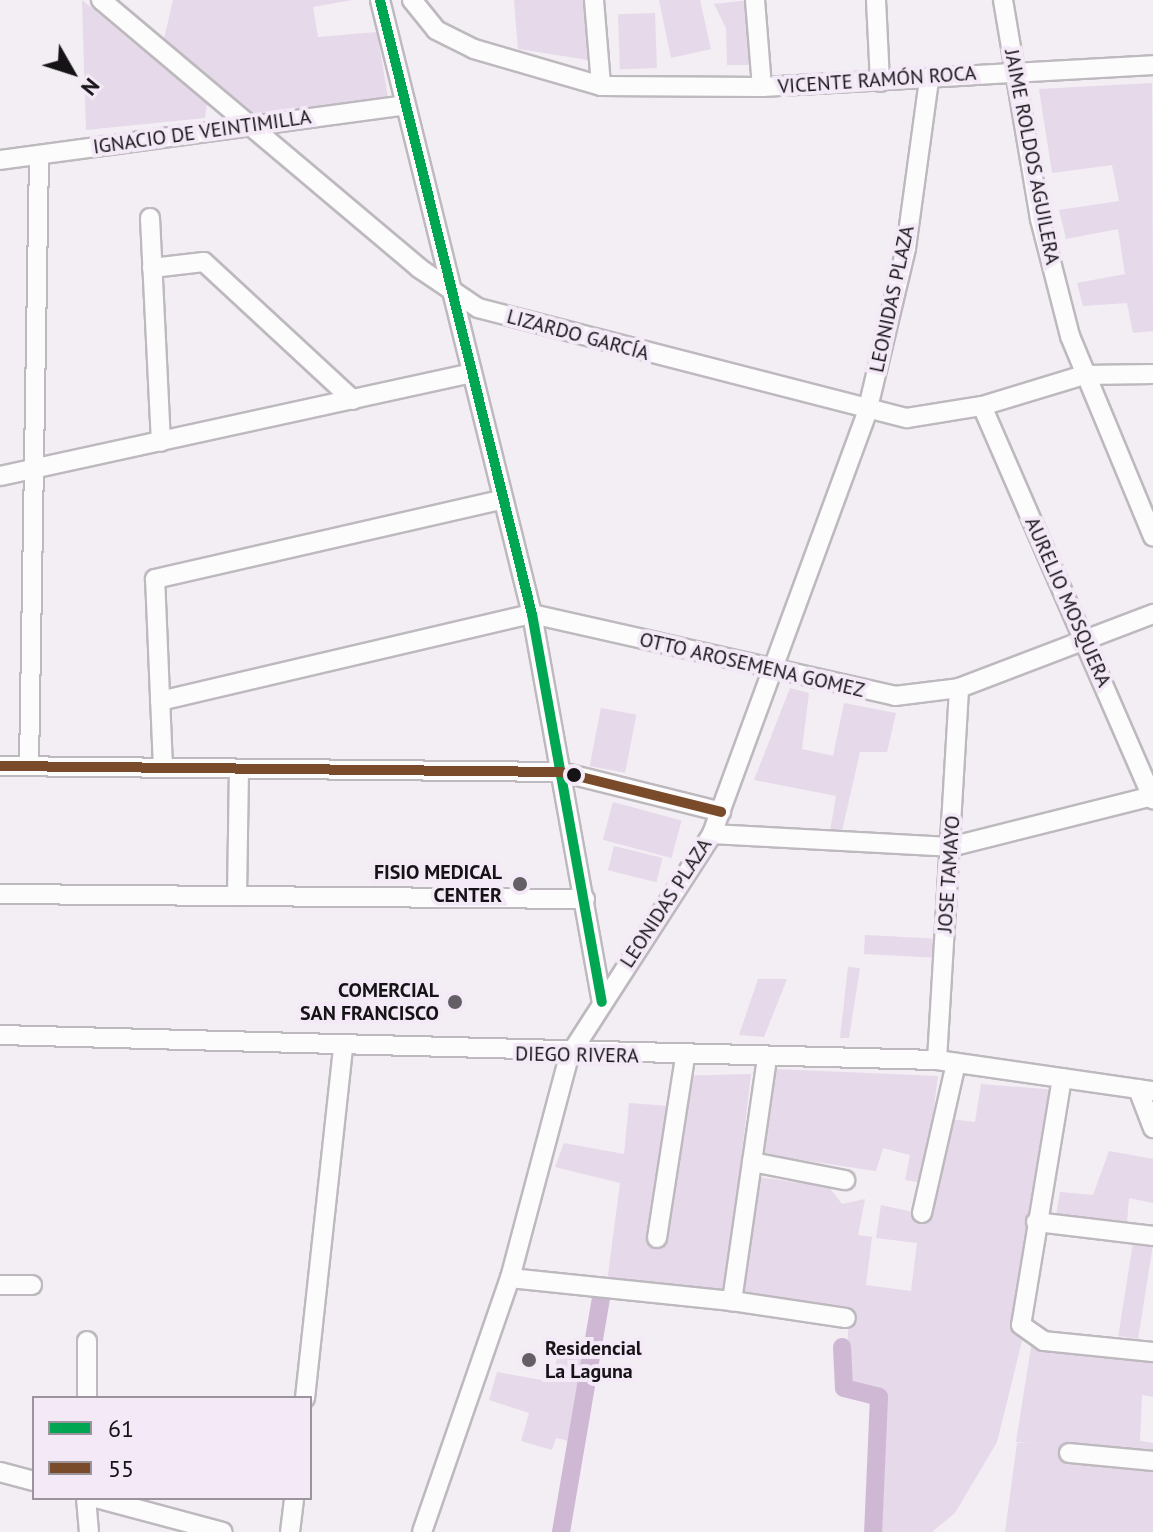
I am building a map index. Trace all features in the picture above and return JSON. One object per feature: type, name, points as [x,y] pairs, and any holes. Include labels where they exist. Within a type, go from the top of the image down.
[{"type":"street","name":"LIZARDO GARCÍA","points":[[101,0],[446,289],[478,308],[867,412],[927,417],[982,406],[1084,375],[1153,374]]},
{"type":"street","points":[[380,0],[446,289],[499,500],[532,614],[602,1002]]},
{"type":"street","name":"VICENTE RAMÓN ROCA","points":[[412,0],[436,30],[474,49],[601,86],[762,87],[929,79],[1015,69],[1153,65]]},
{"type":"street","points":[[594,0],[601,86]]},
{"type":"street","points":[[755,0],[762,87]]},
{"type":"street","points":[[876,0],[880,82]]},
{"type":"street","name":"JAIME ROLDOS AGUILERA","points":[[1003,0],[1040,219],[1084,375],[1153,536]]},
{"type":"street","name":"LEONIDAS PLAZA","points":[[422,1532],[510,1278],[569,1056],[712,834],[776,668],[867,412],[906,248],[929,79]]},
{"type":"street","name":"IGNACIO DE VEINTIMILLA","points":[[0,160],[405,105]]},
{"type":"street","points":[[29,766],[39,155]]},
{"type":"street","points":[[150,218],[161,442]]},
{"type":"street","points":[[152,268],[204,262],[353,400]]},
{"type":"street","points":[[0,476],[469,374]]},
{"type":"street","name":"AURELIO MOSQUERA","points":[[982,406],[1153,797]]},
{"type":"street","points":[[163,768],[155,579],[499,500]]},
{"type":"street","points":[[160,701],[532,614]]},
{"type":"street","name":"OTTO AROSEMENA GOMEZ","points":[[532,614],[776,668],[866,693],[959,688],[1153,614]]},
{"type":"street","name":"JOSE TAMAYO","points":[[922,1213],[946,1061],[950,847],[959,688]]},
{"type":"street","points":[[0,766],[239,771],[561,772],[721,812]]},
{"type":"street","points":[[237,896],[239,771]]},
{"type":"street","points":[[712,834],[950,847],[1153,797]]},
{"type":"street","points":[[0,894],[585,899]]},
{"type":"street","name":"DIEGO RIVERA","points":[[0,1035],[569,1056],[946,1061],[1146,1090]]},
{"type":"street","points":[[305,1396],[343,1048]]},
{"type":"street","points":[[657,1238],[685,1057]]},
{"type":"street","points":[[732,1301],[767,1058]]},
{"type":"street","points":[[1062,1078],[1020,1313],[1027,1333],[1153,1352]]},
{"type":"street","points":[[1146,1090],[1153,1128]]},
{"type":"street","points":[[752,1162],[845,1180]]},
{"type":"street","points":[[1036,1222],[1153,1236]]},
{"type":"street","points":[[510,1278],[732,1301],[846,1318]]},
{"type":"street","points":[[0,1285],[32,1285]]},
{"type":"street","points":[[87,1341],[87,1396]]},
{"type":"street","points":[[1069,1453],[1153,1461]]},
{"type":"street","points":[[0,1472],[32,1480]]},
{"type":"street","points":[[86,1500],[89,1532]]},
{"type":"street","points":[[103,1500],[223,1532]]},
{"type":"street","points":[[290,1532],[294,1500]]},
{"type":"shaded area","points":[[82,0],[207,104],[205,118],[86,130]]},
{"type":"shaded area","points":[[173,0],[352,0],[313,7],[318,37],[377,32],[388,98],[251,119],[164,39]]},
{"type":"shaded area","points":[[514,0],[585,0],[588,60],[518,49]]},
{"type":"shaded area","points":[[659,0],[700,0],[711,49],[671,58]]},
{"type":"shaded area","points":[[750,0],[755,65],[727,65],[726,28],[714,4]]},
{"type":"shaded area","points":[[655,13],[657,68],[620,69],[618,14]]},
{"type":"shaded area","points":[[1152,83],[1153,331],[1133,333],[1127,303],[1083,306],[1077,283],[1125,274],[1118,229],[1066,239],[1059,210],[1119,201],[1112,165],[1052,173],[1039,89]]},
{"type":"shaded area","points":[[790,688],[809,693],[802,749],[833,756],[844,703],[896,713],[887,752],[860,752],[842,831],[830,831],[836,796],[754,780]]},
{"type":"shaded area","points":[[601,708],[636,715],[625,773],[590,766]]},
{"type":"shaded area","points":[[613,802],[682,820],[671,858],[603,840]]},
{"type":"shaded area","points":[[614,846],[663,858],[656,882],[608,870]]},
{"type":"shaded area","points":[[865,935],[937,939],[936,958],[864,954]]},
{"type":"shaded area","points":[[848,967],[860,968],[849,1038],[840,1038]]},
{"type":"shaded area","points":[[758,979],[787,979],[764,1037],[739,1035]]},
{"type":"shaded area","points":[[774,1069],[938,1076],[924,1183],[905,1180],[910,1155],[883,1148],[876,1171],[761,1154]]},
{"type":"shaded area","points":[[751,1074],[725,1297],[607,1283],[620,1183],[555,1167],[564,1143],[624,1154],[629,1103],[669,1106],[672,1076]]},
{"type":"shaded area","points":[[981,1084],[1057,1090],[1024,1333],[997,1442],[955,1513],[932,1532],[875,1532],[880,1396],[844,1388],[850,1307],[739,1293],[758,1177],[829,1187],[842,1204],[865,1199],[858,1235],[872,1237],[866,1285],[911,1291],[917,1243],[876,1238],[881,1205],[926,1215],[950,1119],[975,1122]]},
{"type":"shaded area","points":[[1109,1151],[1153,1159],[1153,1203],[1129,1198],[1127,1223],[1056,1216],[1060,1192],[1093,1195]]},
{"type":"shaded area","points":[[1133,1243],[1153,1246],[1138,1339],[1118,1336]]},
{"type":"shaded area","points":[[1032,1341],[1153,1359],[1153,1397],[1142,1395],[1140,1441],[1153,1443],[1153,1451],[1070,1445],[1068,1462],[1153,1472],[1153,1532],[1005,1532],[1017,1443],[1030,1443],[1016,1442]]},
{"type":"shaded area","points":[[559,1346],[590,1351],[573,1442],[556,1438],[552,1450],[521,1441],[529,1413],[489,1400],[497,1372],[552,1382]]},
{"type":"waterway","points":[[561,1532],[601,1299]]},
{"type":"waterway","points":[[842,1347],[844,1388],[879,1397],[873,1532]]},
{"type":"transit line","name":"61","points":[[380,0],[532,614],[602,1002]]},
{"type":"transit line","name":"55","points":[[0,766],[561,772],[721,812]]},
{"type":"place","name":"FISIO MEDICAL CENTER","points":[[520,884]]},
{"type":"place","name":"COMERCIAL SAN FRANCISCO","points":[[455,1002]]},
{"type":"place","name":"Residencial La Laguna","points":[[529,1360]]}]
